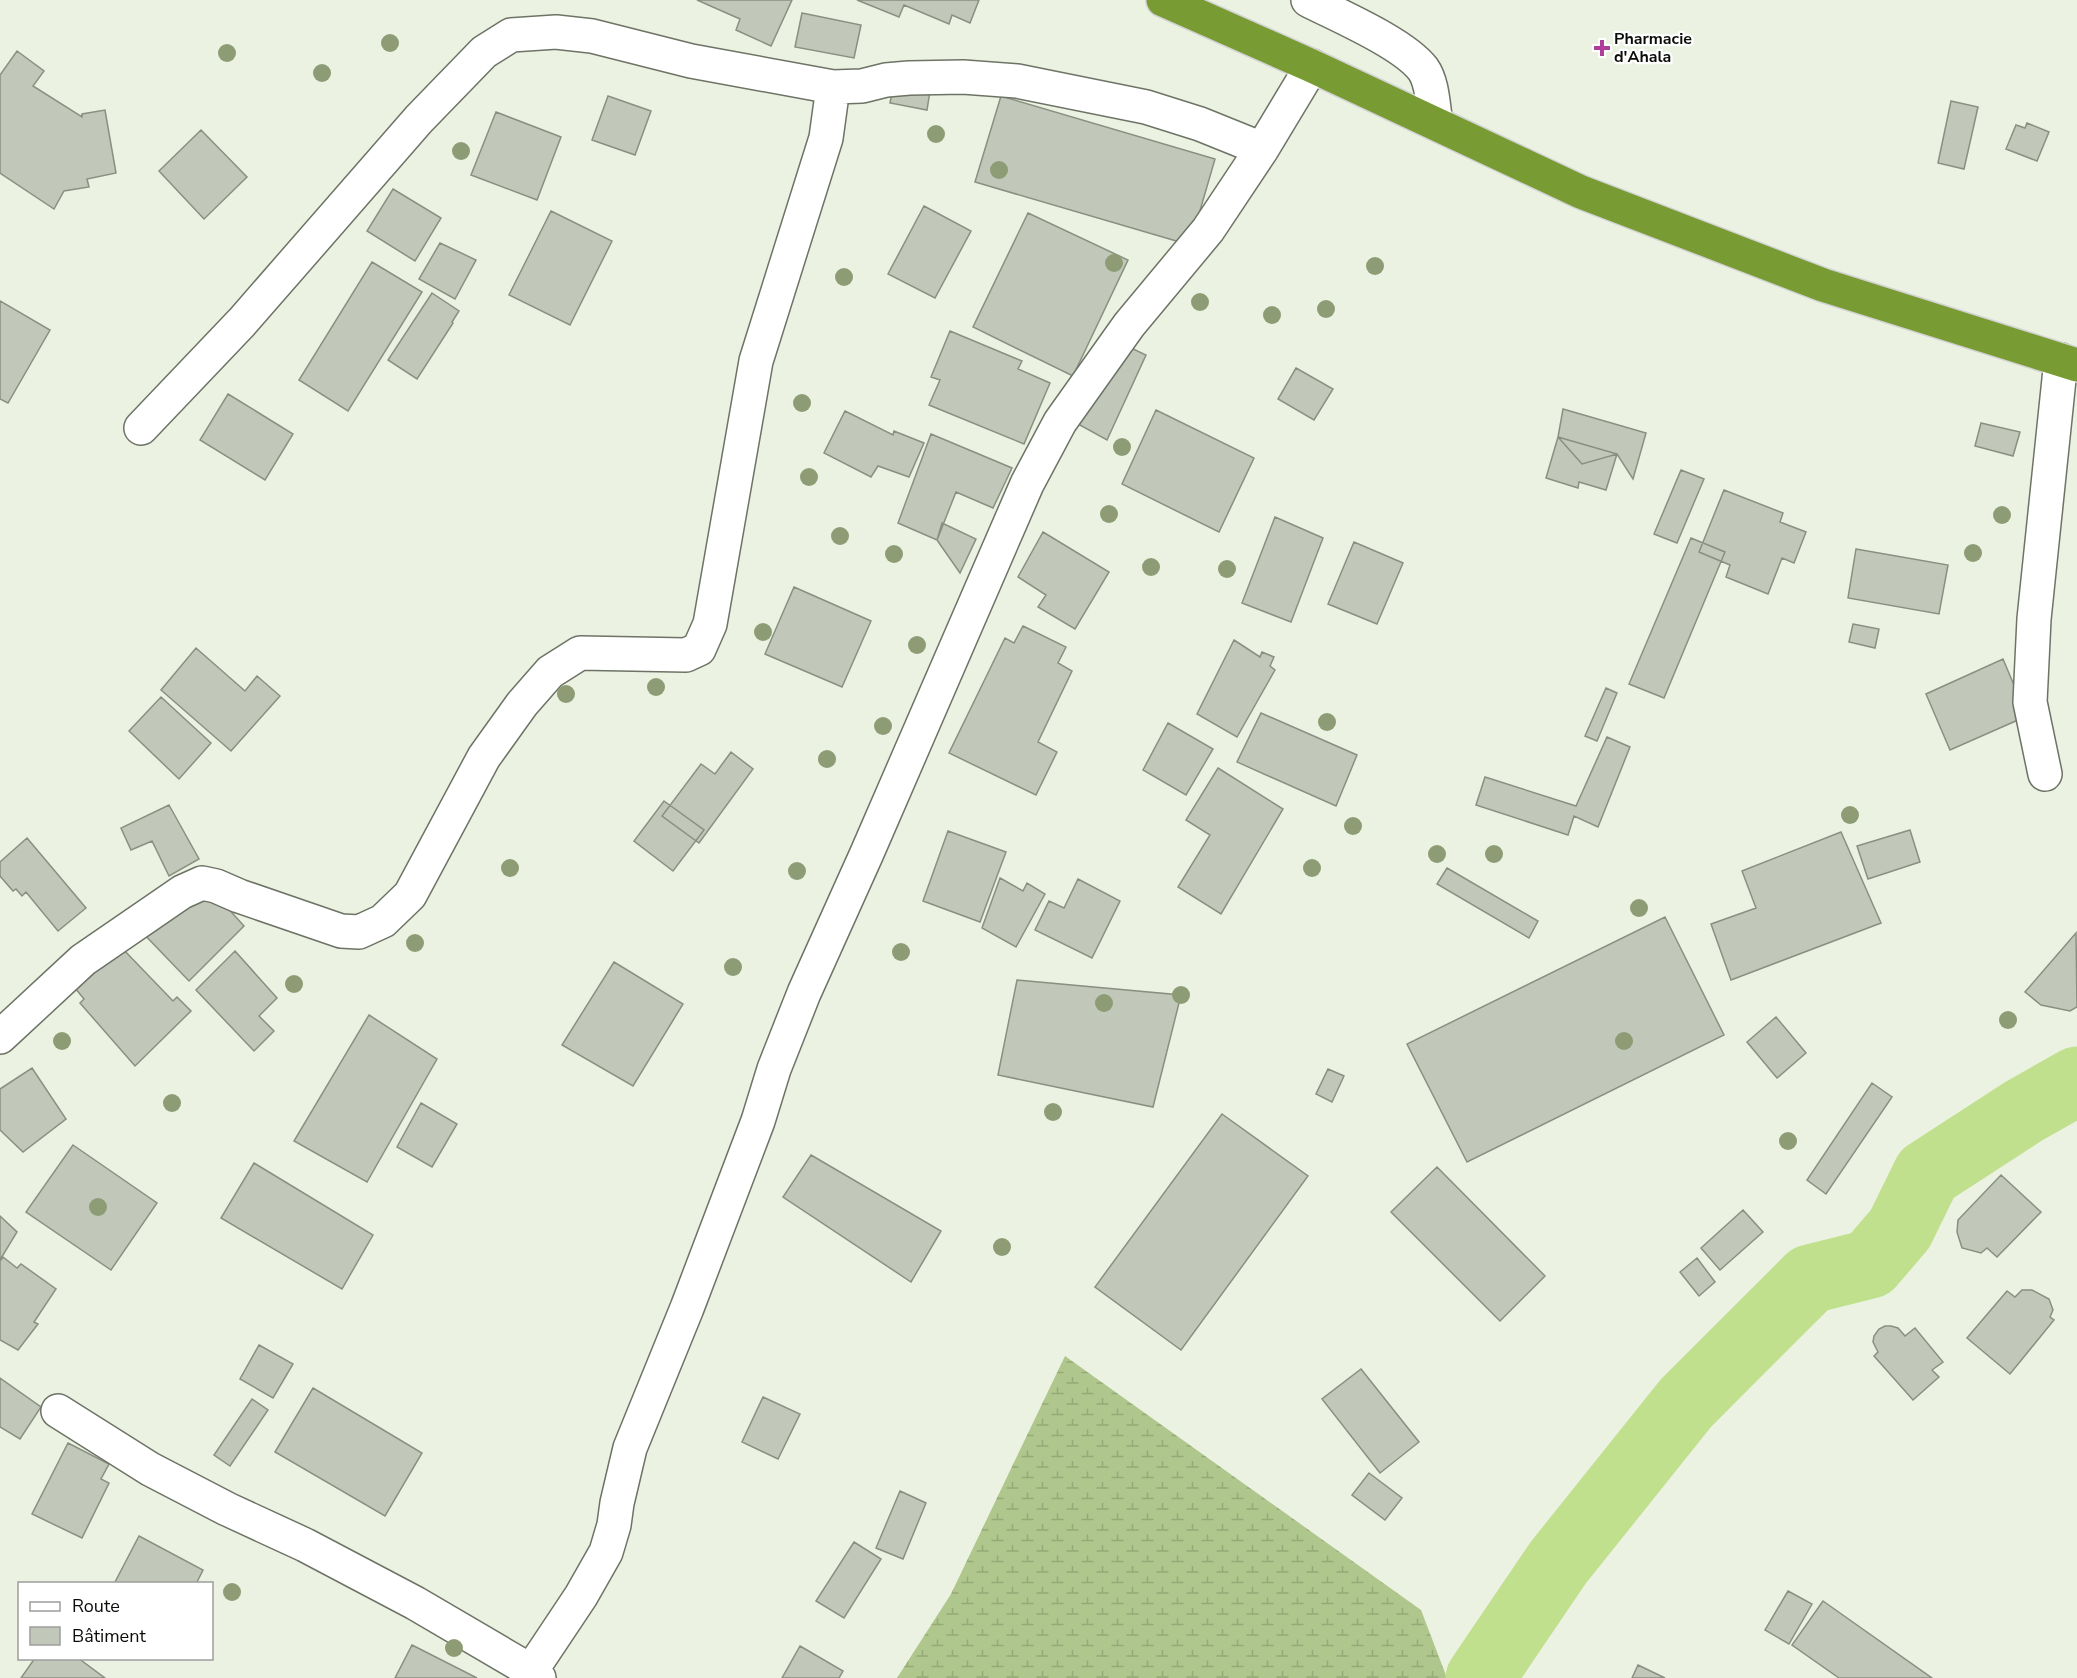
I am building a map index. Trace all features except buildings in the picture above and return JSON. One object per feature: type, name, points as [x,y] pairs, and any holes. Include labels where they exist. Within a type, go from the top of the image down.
[{"type":"highway","points":[[1163,0],[1312,66],[1581,192],[1822,285],[2069,363]]},
{"type":"street","points":[[1308,0],[1401,48],[1424,70],[1431,91],[1436,123]]},
{"type":"street","points":[[141,428],[242,322],[419,119],[484,52],[511,35],[556,32],[592,36],[692,61],[833,87],[862,86],[886,80],[909,78],[963,77],[1017,81],[1146,107],[1200,124],[1262,149]]},
{"type":"street","points":[[58,1412],[150,1470],[226,1509],[305,1545],[415,1603],[535,1675],[606,1551],[614,1525],[630,1448],[700,1275],[804,993],[1027,484],[1060,422],[1128,325],[1208,230],[1262,149],[1312,66]]},
{"type":"street","points":[[0,1037],[83,960],[182,892],[202,883],[341,931],[358,932],[383,921],[410,895],[484,758],[522,704],[550,672],[580,653],[686,655],[699,649],[710,624],[756,361],[826,138],[833,87]]},
{"type":"street","points":[[2045,774],[2030,702],[2034,619],[2069,363]]},
{"type":"green space","points":[[1065,1356],[1421,1610],[1447,1678],[897,1678],[951,1594]]},
{"type":"waterway","points":[[1480,1678],[1558,1563],[1686,1403],[1810,1279],[1870,1264],[1900,1229],[1927,1174],[2024,1111],[2077,1081]]},
{"type":"place","name":"Pharmacie d'Ahala","points":[[1602,48]]}]
